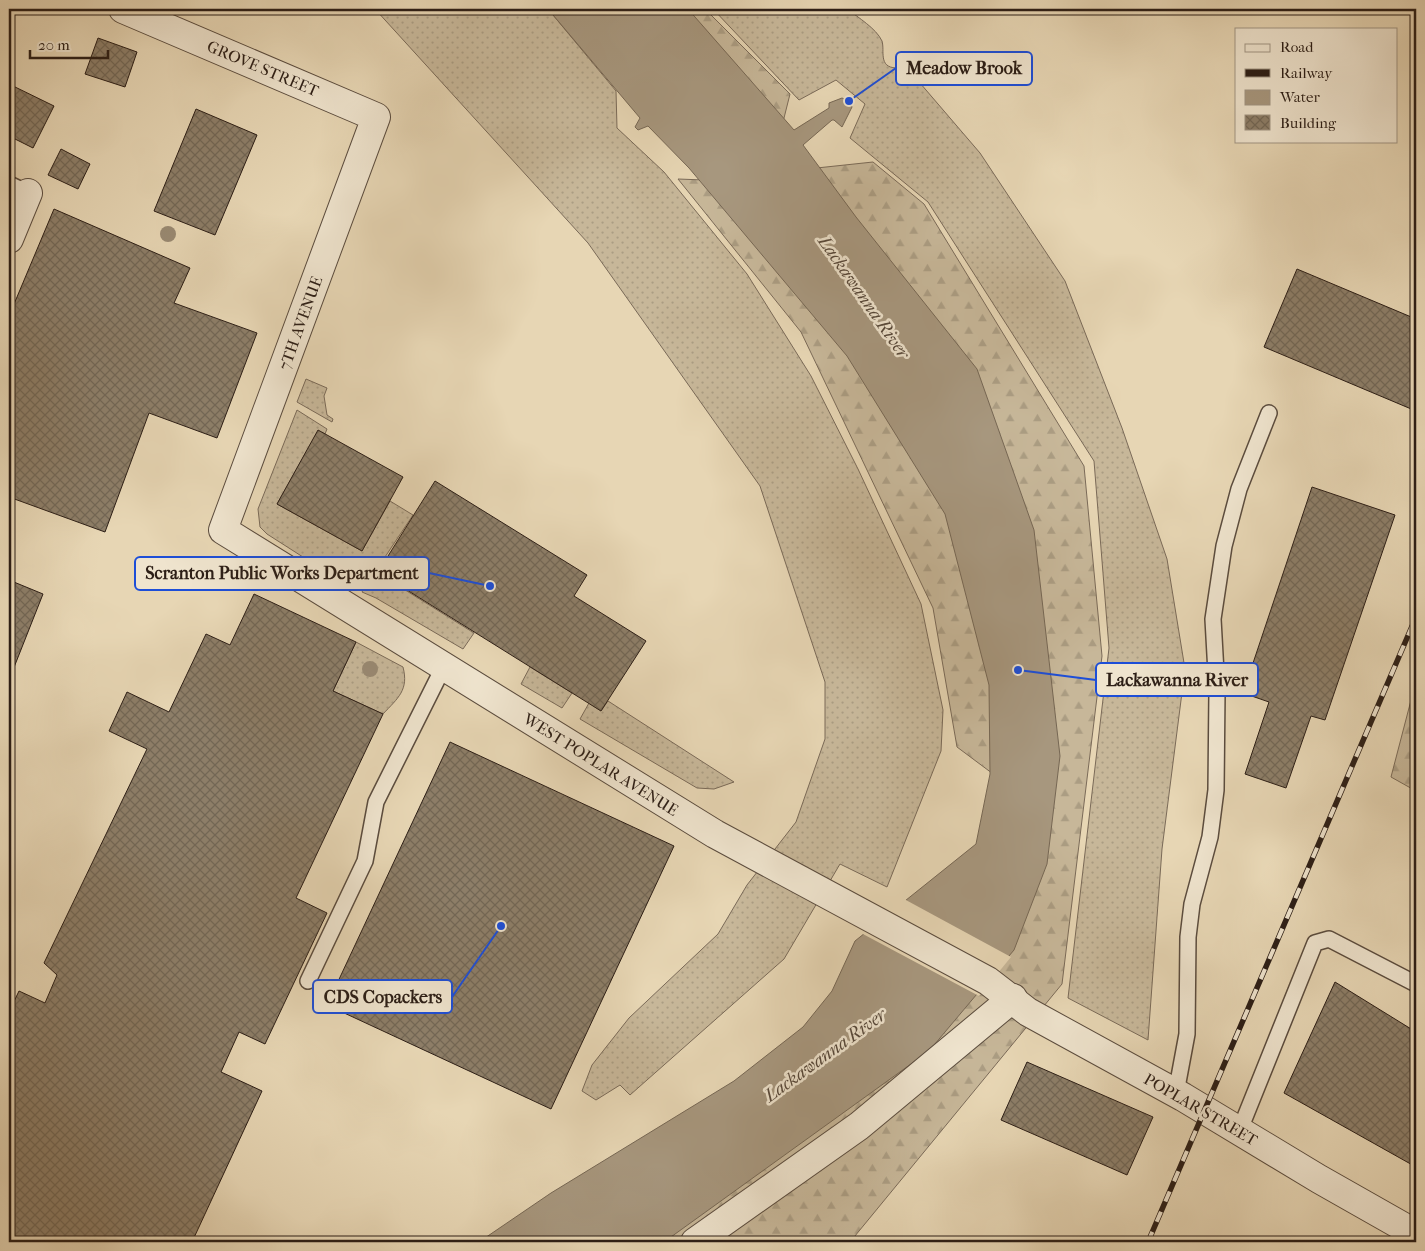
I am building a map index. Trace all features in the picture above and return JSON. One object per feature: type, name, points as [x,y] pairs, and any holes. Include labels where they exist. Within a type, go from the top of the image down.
[{"type":"street","name":"GROVE STREET","points":[[123,9],[376,117]]},
{"type":"street","name":"7TH AVENUE","points":[[223,530],[376,117]]},
{"type":"street","points":[[9,239],[18,188]]},
{"type":"street","name":"WEST POPLAR AVENUE","points":[[223,530],[715,834],[851,909],[988,981]]},
{"type":"street","name":"POPLAR STREET","points":[[988,981],[1035,1016],[1176,1093],[1239,1132],[1416,1234]]},
{"type":"street","points":[[695,1242],[859,1126],[1013,998]]},
{"type":"lane","points":[[1176,1093],[1187,1034],[1188,937],[1192,904],[1210,836],[1216,790],[1217,692],[1213,619],[1224,546],[1238,489],[1269,413]]},
{"type":"lane","points":[[308,981],[365,861],[376,802],[444,666]]},
{"type":"lane","points":[[1239,1132],[1315,944],[1329,939],[1416,984]]},
{"type":"green space","points":[[375,9],[548,9],[616,91],[617,128],[664,172],[747,274],[811,376],[858,469],[921,604],[943,710],[941,751],[887,887],[840,864],[784,959],[630,1095],[620,1085],[596,1100],[582,1091],[592,1065],[629,1018],[718,934],[747,885],[796,822],[825,739],[825,682],[760,486],[588,243]]},
{"type":"green space","points":[[661,9],[705,9],[790,94],[783,122]]},
{"type":"green space","points":[[713,9],[848,9],[879,36],[883,45],[884,62],[890,67],[896,68],[902,62],[980,153],[1065,281],[1122,428],[1167,559],[1185,669],[1162,849],[1148,1040],[1068,998],[1109,648],[1094,461],[928,202],[850,138],[865,104],[836,80],[799,100]]},
{"type":"green space","points":[[873,162],[924,204],[1084,466],[1102,656],[1062,984],[850,1242],[623,1242],[1024,797],[957,747],[933,608],[801,332],[678,179],[704,180]]},
{"type":"green space","points":[[306,379],[327,388],[324,396],[327,415],[333,419],[332,422],[297,402]]},
{"type":"green space","points":[[297,410],[327,429],[325,434],[318,431],[277,504],[362,551],[390,501],[413,515],[381,563],[373,559],[353,589],[267,534],[260,527],[258,509]]},
{"type":"green space","points":[[376,568],[379,570],[378,573],[474,633],[463,649],[376,598],[362,592]]},
{"type":"green space","points":[[356,642],[403,667],[405,682],[401,693],[383,714],[333,691]]},
{"type":"green space","points":[[530,667],[572,693],[562,708],[521,684]]},
{"type":"green space","points":[[1416,681],[1416,791],[1391,777]]},
{"type":"green space","points":[[608,701],[734,782],[714,789],[697,788],[580,719],[589,703],[601,711]]},
{"type":"water","points":[[548,9],[688,9],[794,130],[829,108],[829,103],[842,98],[849,101],[852,107],[842,127],[832,120],[803,145],[856,217],[977,369],[1034,530],[1060,756],[1047,864],[1014,950],[929,1051],[664,1242],[479,1242],[551,1193],[734,1081],[803,1027],[832,991],[855,941],[976,844],[990,774],[989,685],[945,514],[847,356],[689,168],[648,126],[638,130],[635,127],[640,118]]},
{"type":"pier","points":[[904,899],[1011,957],[979,996],[861,933]]},
{"type":"building","points":[[98,38],[137,52],[125,87],[85,74]]},
{"type":"building","points":[[11,85],[54,106],[33,148],[9,136],[9,89]]},
{"type":"building","points":[[196,109],[257,135],[215,235],[154,211]]},
{"type":"building","points":[[61,149],[90,164],[78,189],[48,175]]},
{"type":"building","points":[[54,209],[190,268],[174,303],[257,333],[217,438],[149,413],[105,532],[9,497],[9,316]]},
{"type":"building","points":[[1297,269],[1416,319],[1416,411],[1264,347]]},
{"type":"building","points":[[318,430],[403,477],[362,551],[277,504]]},
{"type":"building","points":[[435,481],[587,575],[574,596],[646,641],[601,711],[378,572]]},
{"type":"building","points":[[1312,487],[1395,515],[1325,720],[1311,716],[1286,788],[1245,774],[1269,702],[1243,693]]},
{"type":"building","points":[[9,580],[43,594],[9,680]]},
{"type":"building","points":[[254,594],[356,642],[333,691],[383,714],[296,898],[327,913],[265,1044],[239,1032],[221,1072],[262,1091],[192,1242],[9,1242],[9,1012],[19,991],[45,1003],[57,975],[44,963],[147,749],[109,731],[127,692],[169,712],[206,634],[230,645]]},
{"type":"building","points":[[450,742],[674,846],[551,1109],[327,1005]]},
{"type":"building","points":[[1335,982],[1416,1032],[1416,1167],[1284,1093]]},
{"type":"building","points":[[1027,1062],[1153,1117],[1127,1175],[1001,1120]]},
{"type":"railway","points":[[1148,1242],[1416,617]]},
{"type":"place","name":"Meadow Brook","points":[[849,101]]},
{"type":"place","name":"Scranton Public Works Department","points":[[490,586]]},
{"type":"place","name":"Lackawanna River","points":[[1018,670]]},
{"type":"place","name":"CDS Copackers","points":[[501,926]]}]
